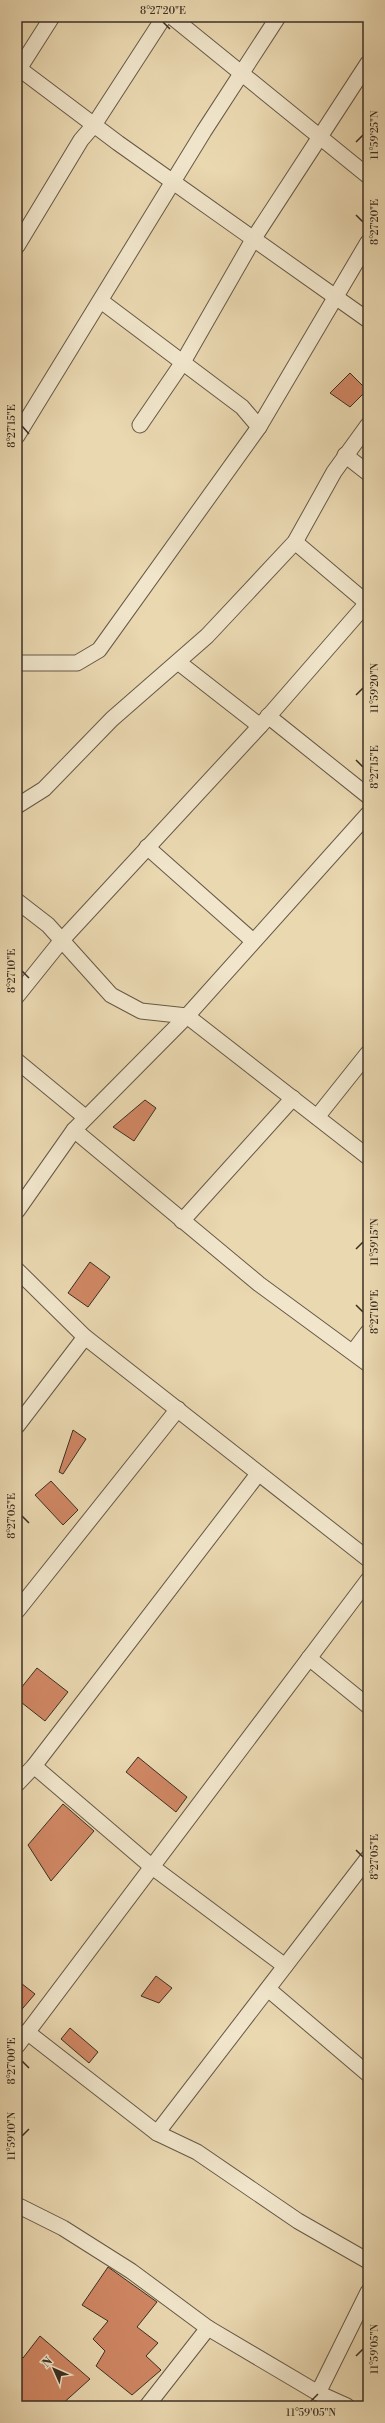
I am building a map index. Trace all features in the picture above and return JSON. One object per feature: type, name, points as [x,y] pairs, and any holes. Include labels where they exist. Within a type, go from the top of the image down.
[{"type":"street","points":[[52,17],[18,69],[174,183],[254,238],[335,298],[368,320]]},
{"type":"street","points":[[17,246],[81,140],[94,125],[164,17]]},
{"type":"street","points":[[172,17],[243,73],[368,176]]},
{"type":"street","points":[[17,436],[278,17]]},
{"type":"street","points":[[140,425],[183,362],[254,238],[368,63]]},
{"type":"street","points":[[17,663],[77,663],[99,650],[259,427],[368,242]]},
{"type":"street","points":[[101,301],[242,407],[259,427]]},
{"type":"street","points":[[17,806],[44,789],[112,719],[207,636],[296,542],[345,456],[368,425]]},
{"type":"street","points":[[345,456],[368,473]]},
{"type":"street","points":[[17,996],[62,940],[264,721],[368,602],[296,542]]},
{"type":"street","points":[[178,662],[264,721],[368,796]]},
{"type":"street","points":[[17,1211],[74,1130],[85,1117],[186,1016],[368,814]]},
{"type":"street","points":[[147,847],[252,941]]},
{"type":"street","points":[[17,901],[48,925],[111,995],[141,1011],[186,1016],[368,1157]]},
{"type":"street","points":[[317,1117],[368,1053]]},
{"type":"street","points":[[17,1061],[85,1117]]},
{"type":"street","points":[[182,1221],[292,1098]]},
{"type":"street","points":[[74,1130],[259,1284],[368,1364]]},
{"type":"street","points":[[18,1272],[85,1337],[368,1559]]},
{"type":"street","points":[[353,1352],[368,1332]]},
{"type":"street","points":[[17,1426],[85,1337]]},
{"type":"street","points":[[17,1611],[178,1409]]},
{"type":"street","points":[[17,1784],[34,1766],[258,1474]]},
{"type":"street","points":[[17,2046],[151,1866],[368,1580]]},
{"type":"street","points":[[309,1658],[368,1706]]},
{"type":"street","points":[[34,1766],[151,1866],[285,1966]]},
{"type":"street","points":[[158,2133],[368,1858]]},
{"type":"street","points":[[268,1989],[368,2074]]},
{"type":"street","points":[[27,2032],[158,2133],[197,2152],[298,2221],[368,2261]]},
{"type":"street","points":[[17,2205],[63,2228],[131,2271],[208,2328],[318,2392],[347,2406]]},
{"type":"street","points":[[318,2392],[368,2292]]},
{"type":"street","points":[[147,2406],[208,2328]]},
{"type":"building","points":[[350,373],[367,390],[350,407],[330,393]]},
{"type":"building","points":[[145,1100],[156,1108],[134,1141],[113,1127]]},
{"type":"building","points":[[90,1262],[110,1277],[88,1307],[68,1293]]},
{"type":"building","points":[[73,1430],[86,1439],[63,1474],[59,1472]]},
{"type":"building","points":[[51,1481],[78,1510],[63,1525],[35,1495]]},
{"type":"building","points":[[37,1668],[68,1692],[45,1721],[17,1699],[17,1693]]},
{"type":"building","points":[[138,1757],[187,1797],[176,1812],[126,1772]]},
{"type":"building","points":[[63,1804],[94,1831],[51,1881],[28,1845]]},
{"type":"building","points":[[156,1976],[172,1988],[159,2003],[141,1996]]},
{"type":"building","points":[[17,1980],[35,1994],[17,2015]]},
{"type":"building","points":[[70,2028],[98,2052],[89,2063],[61,2039]]},
{"type":"building","points":[[108,2267],[157,2302],[137,2327],[158,2343],[146,2356],[161,2370],[132,2395],[96,2366],[105,2351],[93,2339],[108,2321],[82,2305]]},
{"type":"building","points":[[40,2336],[90,2379],[60,2406],[23,2406],[17,2401],[17,2353],[23,2358]]}]
